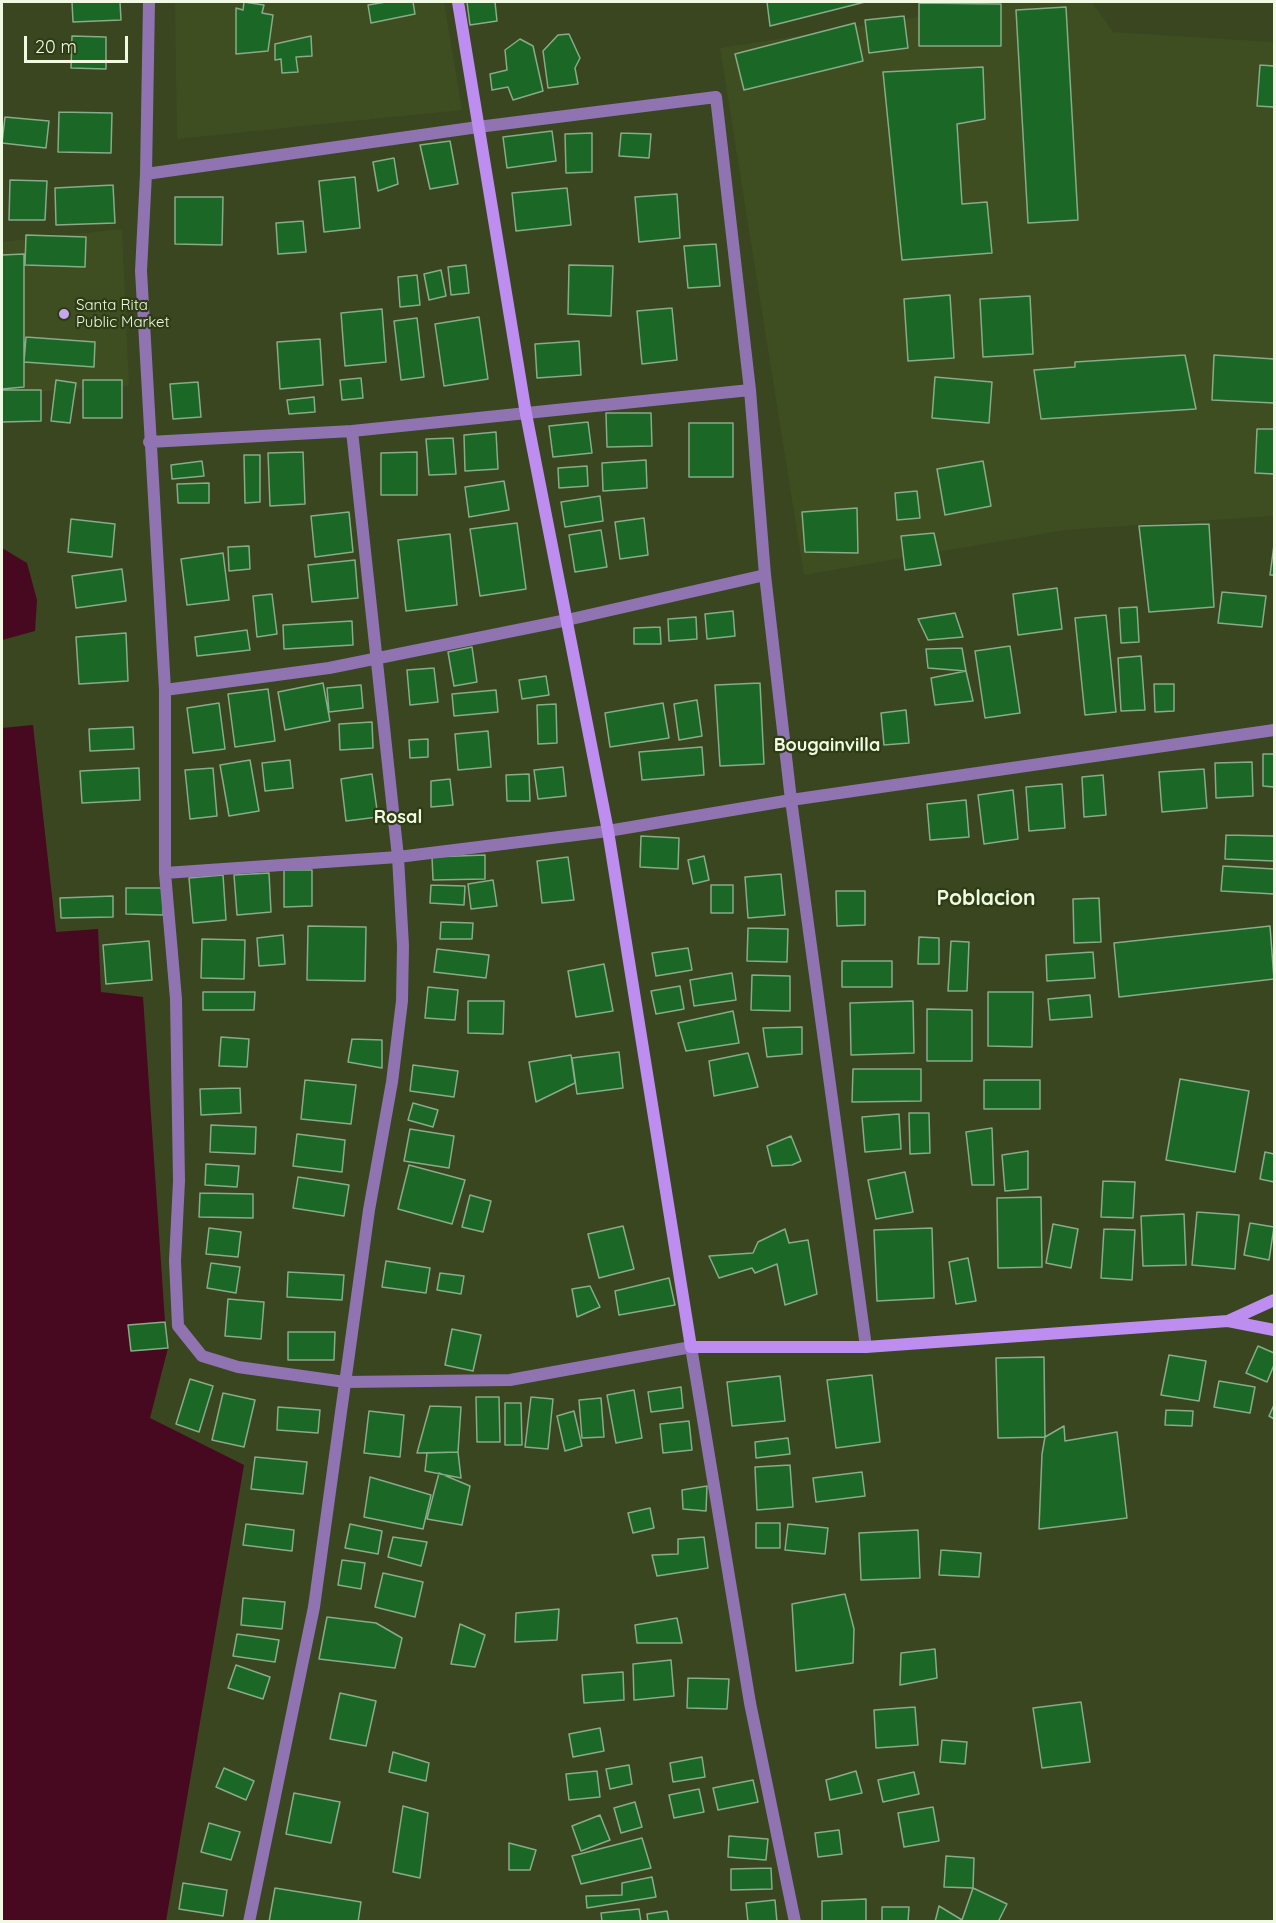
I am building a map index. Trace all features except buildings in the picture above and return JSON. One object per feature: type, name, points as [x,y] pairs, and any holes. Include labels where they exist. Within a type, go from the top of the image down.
[{"type":"main road","points":[[458,2],[526,414],[608,831],[691,1347],[866,1347],[1228,1321],[1275,1329]]},
{"type":"main road","points":[[1228,1321],[1275,1300]]},
{"type":"street","points":[[148,2],[146,174],[141,272],[165,690],[165,873],[176,999],[179,1181],[175,1261],[178,1326],[202,1356],[238,1367],[345,1382],[510,1380],[691,1347],[750,1703],[795,1922]]},
{"type":"street","points":[[146,174],[477,127],[716,97],[750,390],[765,575],[791,800],[866,1347]]},
{"type":"street","points":[[149,442],[352,431],[750,390]]},
{"type":"street","points":[[249,1922],[312,1618],[402,1001],[403,946],[398,857],[352,431]]},
{"type":"street","points":[[165,690],[329,668],[378,656],[567,620],[765,575]]},
{"type":"street","points":[[165,873],[398,857],[608,831],[791,800],[1275,730]]},
{"type":"shaded area","points":[[175,2],[444,2],[462,110],[177,139]]},
{"type":"shaded area","points":[[1014,2],[1092,2],[1113,32],[1274,42],[1274,516],[1066,530],[804,575],[720,48]]},
{"type":"shaded area","name":"Santa Rita Public Market","points":[[122,229],[129,386],[2,394],[2,242]]},
{"type":"shaded area","points":[[2,548],[27,563],[37,600],[35,631],[2,640]]},
{"type":"shaded area","points":[[33,725],[56,932],[98,929],[101,992],[143,997],[165,1322],[128,1325],[131,1351],[168,1348],[150,1418],[244,1465],[166,1921],[2,1922],[2,728]]},
{"type":"place","name":"Santa Rita Public Market","points":[[64,314]]},
{"type":"district","name":"Bougainvilla","points":[[827,746]]},
{"type":"district","name":"Rosal","points":[[398,818]]},
{"type":"district","name":"Poblacion","points":[[986,899]]}]
